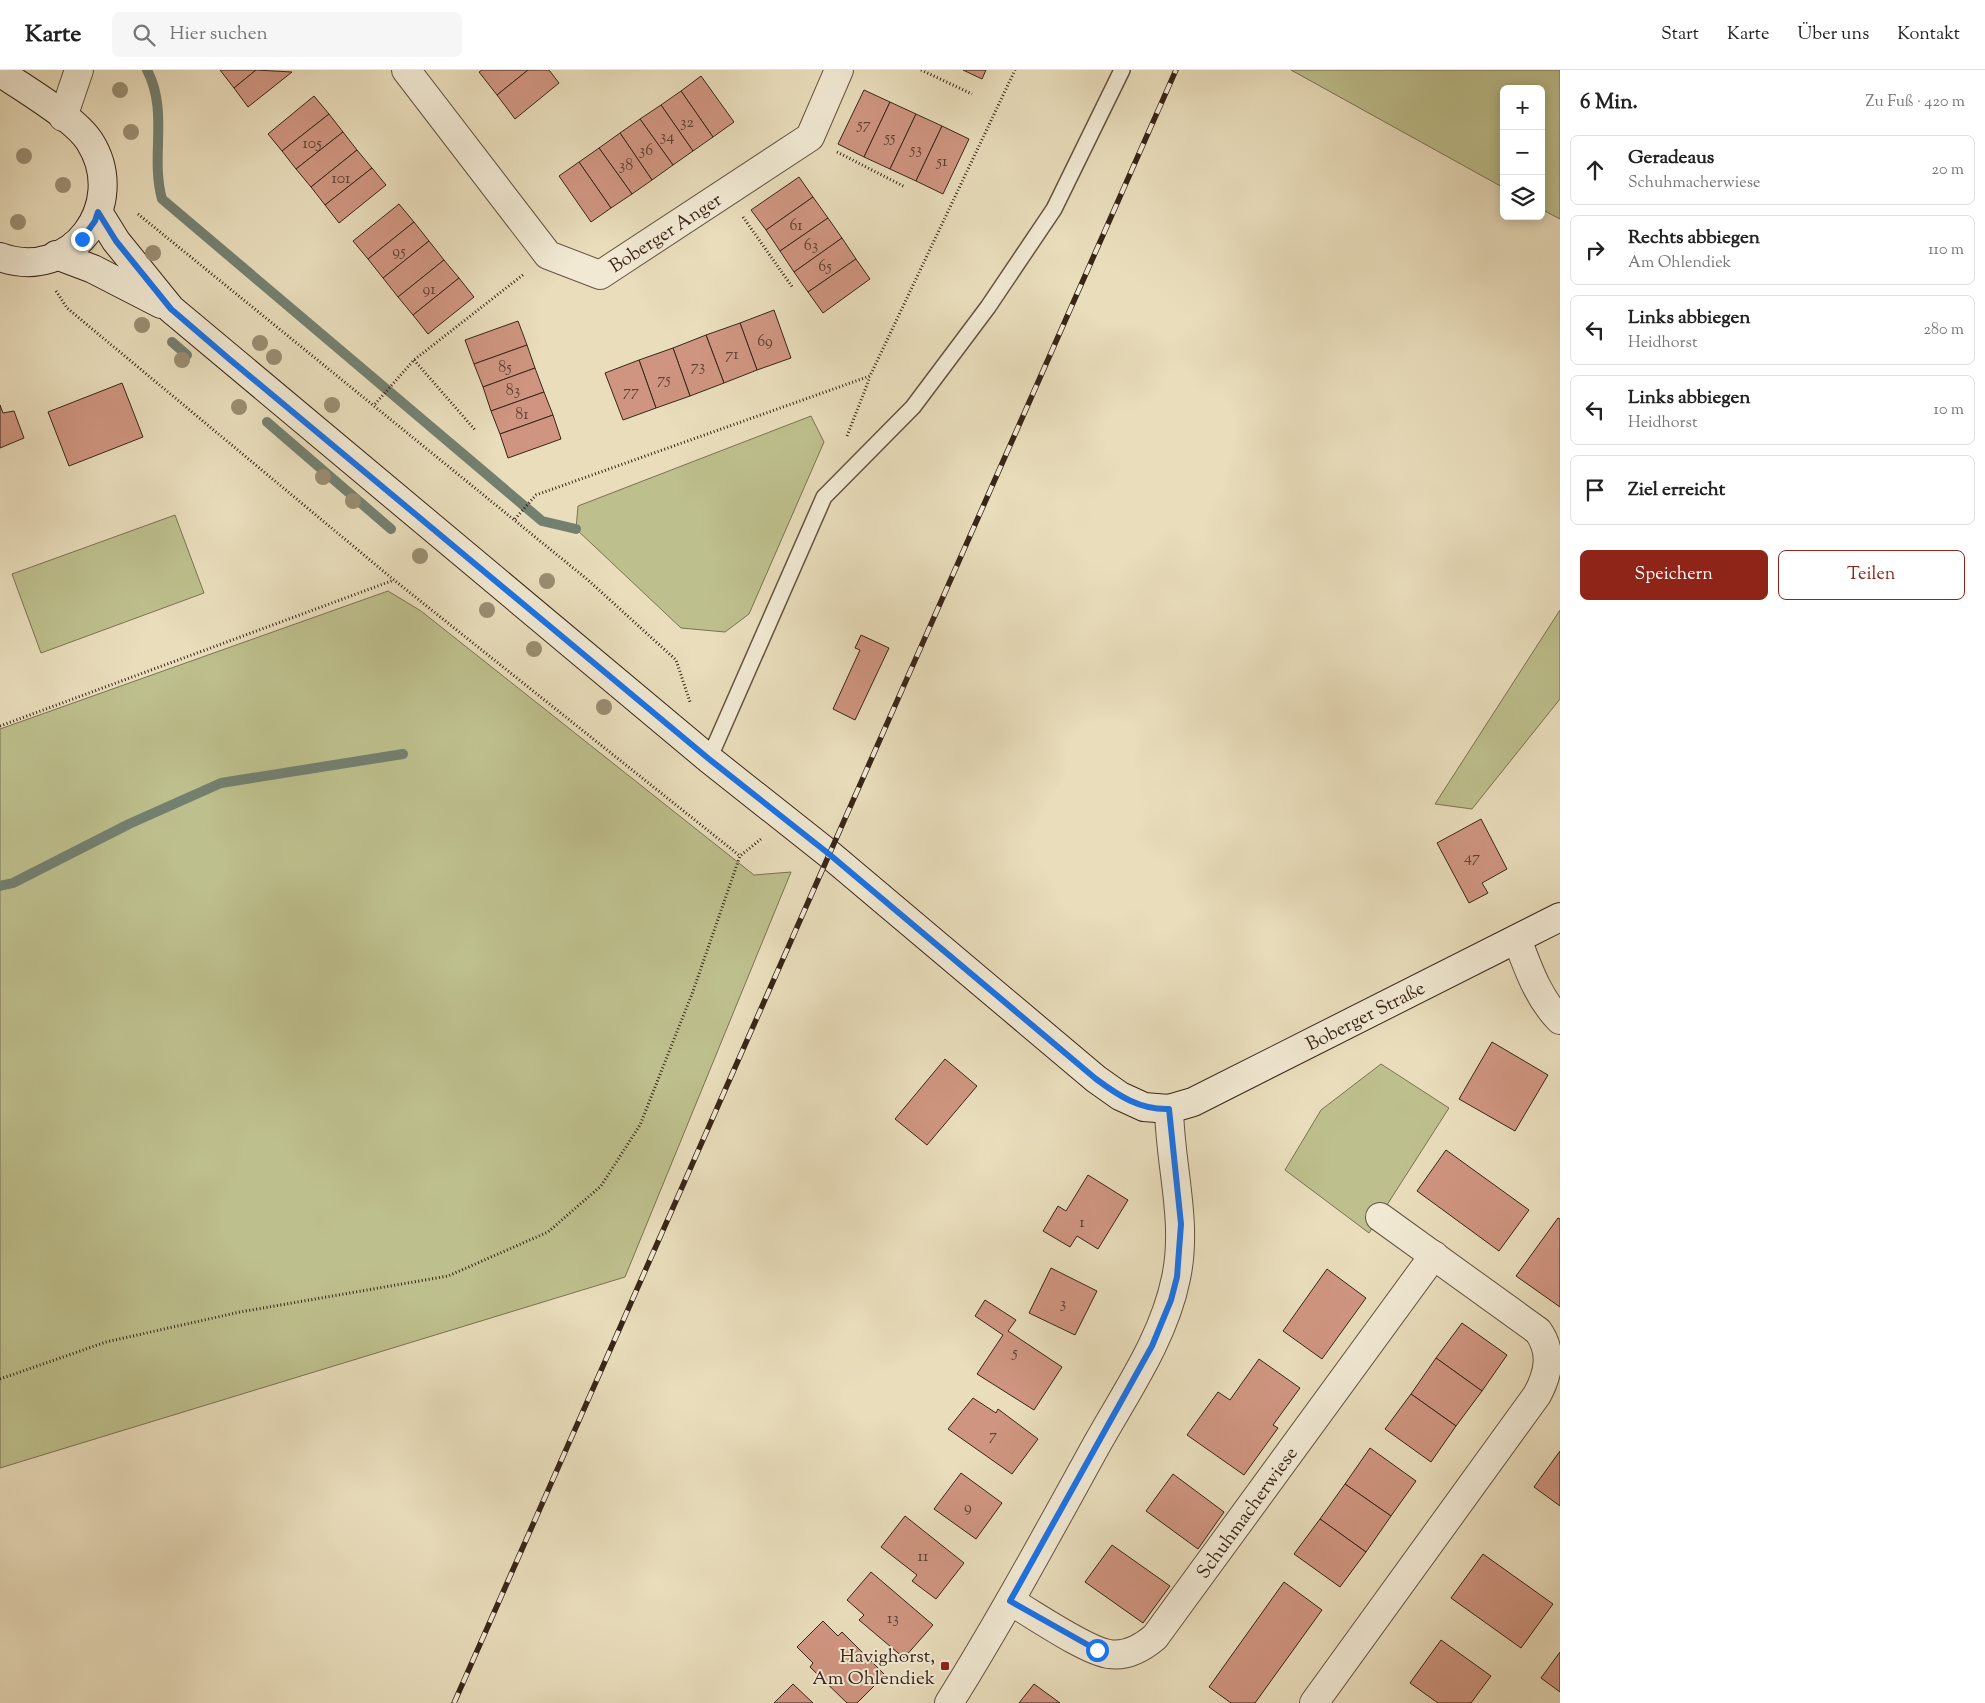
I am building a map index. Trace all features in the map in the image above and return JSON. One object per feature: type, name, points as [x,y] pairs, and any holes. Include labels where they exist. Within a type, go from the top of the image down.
[{"type":"street","points":[[64,117],[79,70]]},
{"type":"street","points":[[406,70],[548,255]]},
{"type":"street","points":[[810,137],[839,70]]},
{"type":"street","points":[[0,257],[23,262],[45,260],[65,252],[82,239],[95,221],[102,201],[103,180],[99,159],[89,140],[64,117],[1,71]]},
{"type":"street","name":"Boberger Anger","points":[[548,255],[600,275],[810,137]]},
{"type":"street","points":[[98,212],[116,241],[171,309],[709,759],[787,820],[1109,1088],[1144,1107],[1169,1109],[1181,1224],[1177,1277],[1171,1300],[1152,1346],[1010,1601],[949,1703]]},
{"type":"street","points":[[56,256],[92,269],[171,309]]},
{"type":"street","name":"Boberger Straße","points":[[1169,1109],[1193,1102],[1560,917]]},
{"type":"street","points":[[1517,939],[1538,990],[1548,1007],[1560,1020]]},
{"type":"street","points":[[1314,1703],[1537,1395],[1548,1370],[1546,1341],[1538,1331],[1380,1217]]},
{"type":"street","name":"Schuhmacherwiese","points":[[1010,1601],[1083,1644],[1109,1654],[1134,1651],[1144,1646],[1155,1637],[1434,1255]]},
{"type":"lane","points":[[709,759],[824,497],[913,407],[988,307],[1054,210],[1122,70]]},
{"type":"path","points":[[921,70],[972,94]]},
{"type":"path","points":[[515,519],[536,495],[870,376],[1015,70]]},
{"type":"path","points":[[810,137],[906,187]]},
{"type":"path","points":[[726,192],[792,288]]},
{"type":"path","points":[[132,208],[588,580],[676,660],[691,705]]},
{"type":"path","points":[[374,404],[414,360],[548,255]]},
{"type":"path","points":[[56,292],[67,308],[394,580],[740,856]]},
{"type":"path","points":[[414,360],[476,431]]},
{"type":"path","points":[[0,726],[394,580]]},
{"type":"path","points":[[0,1379],[106,1342],[240,1312],[448,1276],[548,1232],[601,1186],[640,1125],[692,994],[740,856],[787,820]]},
{"type":"green space","points":[[1291,70],[1560,70],[1560,219],[1545,211],[1545,85],[1500,85],[1500,186]]},
{"type":"green space","points":[[811,416],[824,442],[749,614],[725,632],[681,628],[576,529],[578,506]]},
{"type":"green space","points":[[175,515],[204,593],[41,653],[12,574]]},
{"type":"green space","points":[[388,591],[421,611],[754,875],[791,872],[625,1277],[0,1468],[0,729]]},
{"type":"green space","points":[[1560,610],[1560,699],[1472,809],[1435,804]]},
{"type":"green space","points":[[1381,1064],[1449,1108],[1369,1233],[1285,1170],[1321,1110]]},
{"type":"building","points":[[220,70],[256,70],[234,88]]},
{"type":"building","points":[[256,70],[292,72],[248,107],[234,88]]},
{"type":"building","points":[[482,70],[528,70],[497,95],[479,72]]},
{"type":"building","points":[[528,70],[549,70],[559,83],[515,119],[497,95]]},
{"type":"building","points":[[963,70],[986,70],[982,79]]},
{"type":"building","points":[[701,76],[734,122],[713,137],[681,91]]},
{"type":"building","points":[[864,90],[890,102],[864,157],[838,144]]},
{"type":"building","points":[[681,91],[713,137],[693,151],[661,105]]},
{"type":"building","points":[[314,96],[329,114],[282,151],[268,134]]},
{"type":"building","points":[[890,102],[916,114],[890,169],[864,157]]},
{"type":"building","points":[[661,105],[693,151],[673,165],[640,119]]},
{"type":"building","points":[[329,114],[343,132],[296,169],[282,151]]},
{"type":"building","points":[[916,114],[942,126],[916,181],[890,169]]},
{"type":"building","points":[[640,119],[673,165],[652,180],[620,133]]},
{"type":"building","points":[[942,126],[969,139],[943,194],[916,181]]},
{"type":"building","points":[[343,132],[357,150],[311,187],[296,169]]},
{"type":"building","points":[[620,133],[652,180],[632,194],[599,148]]},
{"type":"building","points":[[599,148],[632,194],[611,208],[579,162]]},
{"type":"building","points":[[357,150],[372,168],[325,205],[311,187]]},
{"type":"building","points":[[579,162],[611,208],[591,222],[559,176]]},
{"type":"building","points":[[372,168],[386,185],[339,223],[325,205]]},
{"type":"building","points":[[799,177],[813,197],[766,230],[751,210]]},
{"type":"building","points":[[813,197],[828,218],[780,251],[766,230]]},
{"type":"building","points":[[399,204],[414,222],[368,259],[353,241]]},
{"type":"building","points":[[828,218],[842,238],[794,272],[780,251]]},
{"type":"building","points":[[414,222],[429,241],[383,278],[368,259]]},
{"type":"building","points":[[842,238],[856,259],[808,292],[794,272]]},
{"type":"building","points":[[429,241],[444,260],[398,297],[383,278]]},
{"type":"building","points":[[856,259],[870,279],[823,313],[808,292]]},
{"type":"building","points":[[444,260],[459,278],[413,315],[398,297]]},
{"type":"building","points":[[459,278],[474,297],[428,334],[413,315]]},
{"type":"building","points":[[774,310],[791,358],[757,370],[740,323]]},
{"type":"building","points":[[518,321],[527,345],[474,364],[465,340]]},
{"type":"building","points":[[740,323],[757,370],[724,383],[706,335]]},
{"type":"building","points":[[706,335],[724,383],[690,396],[673,348]]},
{"type":"building","points":[[527,345],[535,368],[483,387],[474,364]]},
{"type":"building","points":[[673,348],[690,396],[656,408],[639,360]]},
{"type":"building","points":[[639,360],[656,408],[623,420],[605,373]]},
{"type":"building","points":[[535,368],[544,392],[491,411],[483,387]]},
{"type":"building","points":[[122,383],[143,437],[69,466],[48,412]]},
{"type":"building","points":[[544,392],[553,415],[500,434],[491,411]]},
{"type":"building","points":[[0,405],[3,413],[14,411],[24,438],[0,448]]},
{"type":"building","points":[[553,415],[561,439],[508,458],[500,434]]},
{"type":"building","points":[[861,635],[889,648],[855,720],[833,709],[860,650],[855,648]]},
{"type":"building","points":[[1481,819],[1507,869],[1482,883],[1488,893],[1469,903],[1437,843]]},
{"type":"building","points":[[1492,1042],[1548,1075],[1515,1131],[1459,1099]]},
{"type":"building","points":[[945,1059],[977,1086],[927,1145],[895,1119]]},
{"type":"building","points":[[1446,1150],[1529,1210],[1499,1251],[1417,1191]]},
{"type":"building","points":[[1088,1175],[1128,1200],[1098,1249],[1077,1236],[1070,1247],[1043,1231],[1058,1206],[1066,1211]]},
{"type":"building","points":[[1558,1218],[1560,1219],[1560,1307],[1516,1276]]},
{"type":"building","points":[[1051,1268],[1097,1291],[1075,1335],[1029,1313]]},
{"type":"building","points":[[1327,1269],[1366,1298],[1322,1359],[1283,1331]]},
{"type":"building","points":[[985,1300],[1016,1320],[1008,1331],[1062,1367],[1034,1410],[977,1374],[1003,1335],[975,1316]]},
{"type":"building","points":[[1462,1323],[1507,1355],[1482,1391],[1436,1358]]},
{"type":"building","points":[[1436,1358],[1482,1391],[1456,1426],[1411,1394]]},
{"type":"building","points":[[1259,1359],[1300,1388],[1273,1425],[1278,1428],[1244,1475],[1187,1435],[1218,1392],[1230,1400]]},
{"type":"building","points":[[1411,1394],[1456,1426],[1431,1462],[1385,1429]]},
{"type":"building","points":[[973,1398],[996,1413],[998,1409],[1038,1439],[1012,1474],[948,1429]]},
{"type":"building","points":[[1370,1448],[1416,1481],[1391,1516],[1345,1484]]},
{"type":"building","points":[[1560,1451],[1560,1506],[1534,1487]]},
{"type":"building","points":[[961,1473],[1002,1503],[976,1539],[934,1509]]},
{"type":"building","points":[[1173,1474],[1224,1512],[1198,1549],[1146,1511]]},
{"type":"building","points":[[1345,1484],[1391,1516],[1366,1552],[1320,1519]]},
{"type":"building","points":[[905,1516],[964,1563],[936,1599],[912,1581],[917,1575],[881,1547]]},
{"type":"building","points":[[1320,1519],[1366,1552],[1340,1587],[1294,1554]]},
{"type":"building","points":[[1112,1545],[1170,1586],[1143,1623],[1085,1582]]},
{"type":"building","points":[[1483,1554],[1553,1604],[1521,1648],[1451,1598]]},
{"type":"building","points":[[871,1572],[933,1625],[904,1658],[859,1620],[864,1615],[847,1600]]},
{"type":"building","points":[[1284,1582],[1322,1610],[1255,1703],[1231,1703],[1209,1687]]},
{"type":"building","points":[[823,1621],[838,1636],[842,1632],[885,1675],[857,1703],[847,1703],[810,1667],[813,1663],[797,1647]]},
{"type":"building","points":[[1441,1640],[1491,1676],[1471,1703],[1438,1703],[1410,1683]]},
{"type":"building","points":[[1560,1652],[1560,1692],[1541,1678]]},
{"type":"building","points":[[793,1684],[813,1703],[774,1703]]},
{"type":"building","points":[[1034,1684],[1060,1703],[1019,1703]]},
{"type":"waterway","points":[[147,70],[157,102],[158,167],[162,199],[542,521],[576,529]]},
{"type":"waterway","points":[[172,342],[187,355]]},
{"type":"waterway","points":[[267,422],[391,529]]},
{"type":"waterway","points":[[0,886],[13,883],[129,824],[221,783],[403,754]]},
{"type":"railway","points":[[454,1703],[1176,70]]},
{"type":"place","name":"Havighorst, Am Ohlendiek","points":[[945,1666]]},
{"type":"route","points":[[82,239],[95,221],[98,212],[116,241],[171,309],[228,358],[709,759],[829,854],[1096,1079],[1120,1096],[1144,1107],[1169,1109],[1170,1140],[1181,1224],[1177,1277],[1171,1300],[1152,1346],[1010,1601],[1083,1644],[1097,1650]]}]
